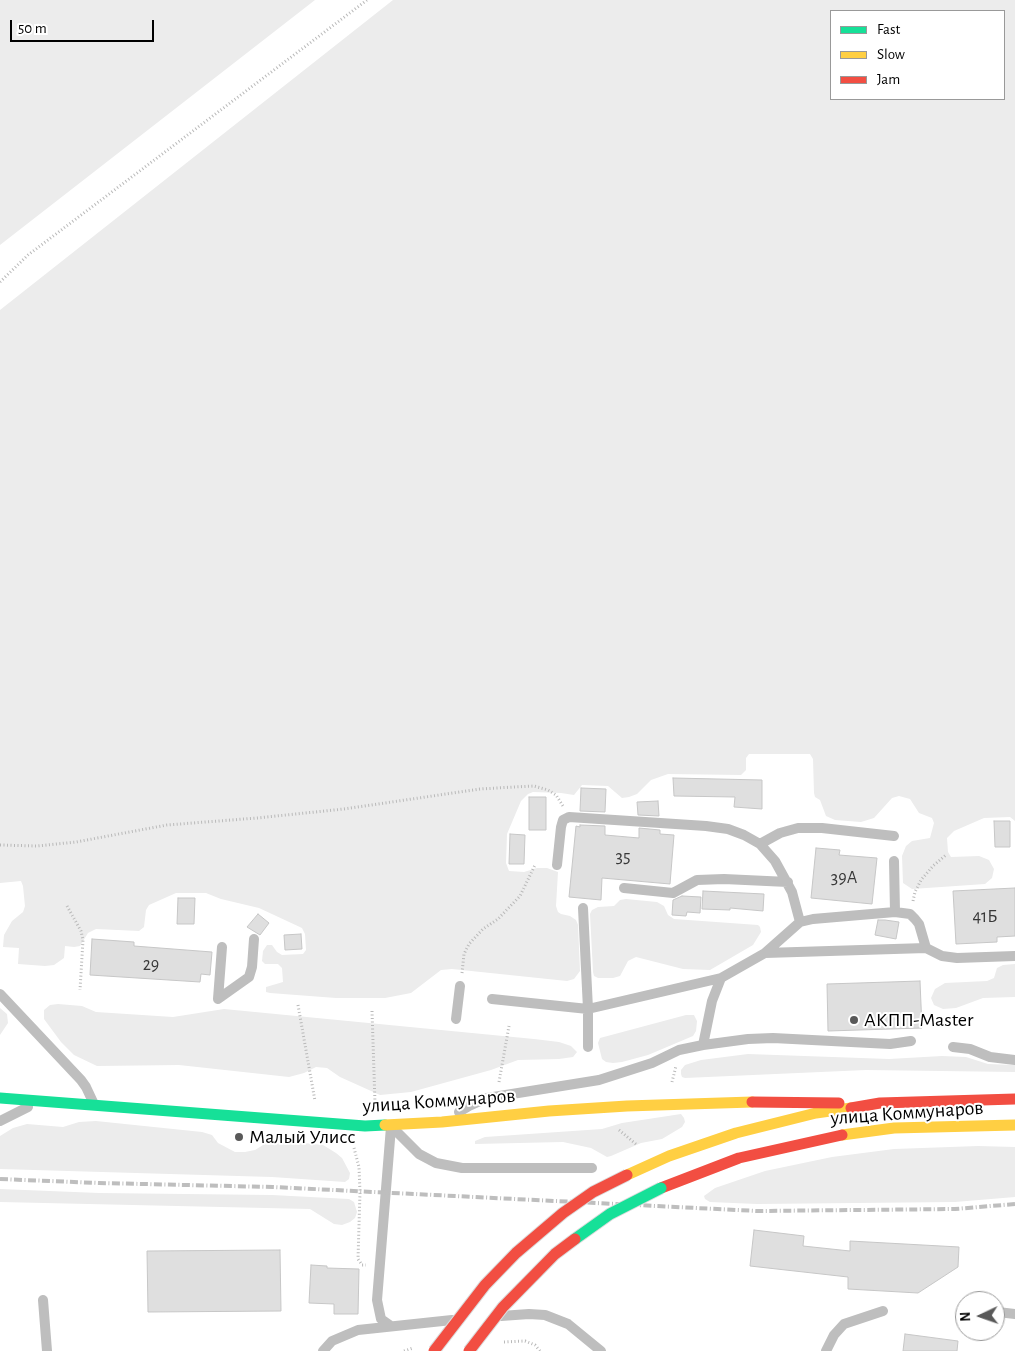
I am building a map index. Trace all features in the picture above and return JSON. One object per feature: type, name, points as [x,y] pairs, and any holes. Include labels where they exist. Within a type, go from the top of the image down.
[{"type":"main road","name":"улица Коммунаров","points":[[0,1098],[365,1126],[391,1126],[549,1111],[667,1104],[705,1108],[880,1103]]},
{"type":"main road","points":[[434,1351],[485,1285],[516,1253],[563,1213],[593,1192],[707,1138],[816,1113],[880,1103],[1015,1099]]},
{"type":"main road","name":"улица Коммунаров","points":[[469,1351],[503,1307],[555,1254],[610,1214],[661,1188],[739,1158],[832,1136],[894,1128],[978,1124],[1015,1125]]},
{"type":"lane","points":[[557,865],[561,826],[564,820],[569,817],[728,829],[760,844],[775,861],[788,882],[800,922]]},
{"type":"lane","points":[[760,844],[780,833],[798,828],[822,828],[894,836]]},
{"type":"lane","points":[[894,861],[895,912]]},
{"type":"lane","points":[[624,888],[673,893],[697,880],[724,879],[788,882]]},
{"type":"lane","points":[[584,908],[588,1047]]},
{"type":"lane","points":[[492,999],[588,1009],[721,978],[765,953],[800,922],[813,919],[895,912],[910,914],[919,924],[926,948]]},
{"type":"lane","points":[[222,947],[218,999],[249,977],[252,967],[254,939]]},
{"type":"lane","points":[[765,953],[926,948],[942,956],[957,958],[1015,956]]},
{"type":"lane","points":[[702,1045],[712,1001],[721,978]]},
{"type":"lane","points":[[456,1019],[460,986]]},
{"type":"lane","points":[[0,994],[81,1080],[94,1105]]},
{"type":"lane","points":[[450,1121],[468,1106],[487,1098],[598,1080],[652,1063],[680,1050],[702,1045],[748,1039],[774,1038],[890,1044],[911,1041]]},
{"type":"lane","points":[[953,1047],[970,1049],[990,1057],[1015,1060]]},
{"type":"lane","points":[[0,1121],[38,1101]]},
{"type":"lane","points":[[391,1126],[419,1154],[436,1163],[462,1168],[592,1168]]},
{"type":"lane","points":[[391,1126],[377,1300],[380,1319],[392,1326]]},
{"type":"lane","points":[[43,1300],[47,1351]]},
{"type":"lane","points":[[826,1351],[834,1336],[844,1324],[883,1311]]},
{"type":"lane","points":[[323,1351],[332,1341],[358,1330],[529,1314],[545,1315],[568,1324],[601,1351]]},
{"type":"path","points":[[0,282],[28,255],[367,0]]},
{"type":"path","points":[[0,845],[37,846],[76,842],[167,825],[344,809],[480,789],[534,786],[548,790],[556,795],[569,817]]},
{"type":"path","points":[[910,914],[915,892],[921,880],[947,854]]},
{"type":"path","points":[[460,986],[464,954],[469,944],[483,929],[498,919],[520,896],[535,865]]},
{"type":"path","points":[[67,906],[83,940],[80,990]]},
{"type":"path","points":[[298,1005],[315,1102]]},
{"type":"path","points":[[372,1011],[375,1106]]},
{"type":"path","points":[[497,1096],[509,1026]]},
{"type":"path","points":[[667,1104],[680,1050]]},
{"type":"path","points":[[349,1142],[354,1147],[358,1167],[358,1259],[362,1265],[379,1266]]},
{"type":"shaded area","points":[[0,0],[315,0],[0,245]]},
{"type":"shaded area","points":[[393,0],[1015,0],[1015,821],[1010,817],[984,818],[954,831],[947,838],[948,852],[951,857],[979,856],[989,860],[994,869],[992,878],[985,884],[912,889],[903,883],[902,856],[906,846],[912,841],[930,838],[934,823],[932,818],[919,813],[910,799],[899,796],[892,798],[874,818],[861,822],[835,820],[826,816],[820,800],[815,797],[813,759],[810,754],[749,754],[746,758],[746,770],[741,775],[668,774],[651,780],[637,794],[629,797],[622,798],[608,786],[582,785],[574,795],[533,792],[521,801],[507,834],[506,863],[509,871],[524,872],[537,868],[547,868],[558,872],[556,906],[558,912],[570,916],[576,920],[578,925],[580,971],[574,979],[567,981],[452,969],[441,970],[411,993],[385,998],[336,998],[270,993],[266,992],[266,987],[283,982],[282,968],[278,964],[265,964],[262,961],[263,951],[267,945],[272,945],[282,955],[303,954],[306,950],[305,934],[302,928],[259,908],[221,899],[206,893],[176,893],[149,905],[146,910],[144,927],[139,931],[96,929],[88,933],[80,946],[65,946],[64,958],[54,965],[18,964],[19,948],[3,947],[4,935],[12,921],[23,912],[25,906],[23,886],[21,881],[0,883],[0,310]]},
{"type":"shaded area","points":[[620,900],[657,902],[664,906],[668,915],[674,919],[758,925],[761,932],[753,945],[710,970],[683,969],[636,957],[628,961],[620,976],[598,978],[594,976],[593,972],[590,914],[592,910],[598,907],[614,906]]},
{"type":"shaded area","points":[[1015,964],[1015,997],[983,998],[956,1008],[943,1009],[934,1005],[931,998],[935,989],[945,983],[987,981],[994,978],[997,968],[1003,965]]},
{"type":"shaded area","points":[[50,1005],[82,1006],[96,1012],[173,1017],[224,1009],[559,1042],[571,1046],[577,1052],[573,1057],[559,1059],[518,1060],[491,1070],[411,1092],[380,1095],[340,1077],[327,1068],[316,1067],[289,1077],[179,1065],[97,1066],[74,1055],[61,1042],[44,1019],[44,1010]]},
{"type":"shaded area","points":[[0,1008],[7,1014],[8,1023],[0,1035]]},
{"type":"shaded area","points":[[686,1015],[694,1015],[697,1021],[696,1031],[693,1036],[648,1055],[622,1062],[606,1062],[602,1059],[598,1043],[600,1038]]},
{"type":"shaded area","points":[[748,1054],[889,1059],[942,1056],[966,1057],[988,1064],[1015,1065],[1015,1072],[866,1070],[685,1078],[681,1074],[681,1070],[685,1065],[701,1060]]},
{"type":"shaded area","points":[[681,1114],[685,1122],[682,1127],[662,1139],[641,1143],[607,1157],[591,1148],[563,1142],[475,1144],[475,1141],[485,1137],[602,1129],[622,1123]]},
{"type":"shaded area","points":[[96,1121],[202,1132],[212,1135],[218,1143],[235,1152],[255,1150],[275,1140],[323,1145],[342,1158],[350,1173],[349,1179],[345,1182],[272,1177],[0,1169],[0,1136],[13,1128],[27,1124],[63,1127],[79,1122]]},
{"type":"shaded area","points":[[978,1146],[1015,1147],[1015,1197],[955,1202],[757,1204],[710,1202],[704,1196],[715,1188],[765,1171],[832,1157],[894,1149]]},
{"type":"shaded area","points":[[0,1189],[99,1193],[272,1195],[349,1199],[354,1202],[357,1212],[355,1218],[342,1225],[334,1224],[310,1209],[0,1202]]},
{"type":"building","points":[[673,778],[762,780],[762,809],[734,807],[735,797],[674,796]]},
{"type":"building","points":[[581,788],[606,789],[605,812],[580,811]]},
{"type":"building","points":[[529,797],[546,797],[546,830],[529,830]]},
{"type":"building","points":[[658,801],[659,816],[638,815],[637,802]]},
{"type":"building","points":[[994,821],[1010,821],[1010,847],[995,847]]},
{"type":"building","points":[[580,825],[605,826],[605,835],[639,838],[639,828],[660,830],[660,834],[674,835],[670,884],[602,878],[601,900],[569,897],[576,826],[580,827]]},
{"type":"building","points":[[510,834],[525,835],[524,864],[509,864]]},
{"type":"building","points":[[816,848],[840,850],[839,855],[877,858],[872,904],[811,898]]},
{"type":"building","points":[[1015,888],[1015,936],[997,937],[997,942],[956,944],[953,891]]},
{"type":"building","points":[[703,891],[764,894],[763,911],[730,908],[730,910],[702,909]]},
{"type":"building","points":[[682,896],[701,897],[700,913],[687,912],[686,916],[672,915],[673,900]]},
{"type":"building","points":[[178,898],[195,898],[194,924],[177,924]]},
{"type":"building","points":[[258,914],[269,923],[260,935],[247,927]]},
{"type":"building","points":[[878,920],[899,922],[896,939],[875,935]]},
{"type":"building","points":[[301,934],[302,949],[285,950],[284,935]]},
{"type":"building","points":[[92,939],[134,942],[134,946],[212,952],[210,975],[201,974],[200,982],[90,975]]},
{"type":"building","points":[[920,981],[922,1028],[828,1031],[827,984]]},
{"type":"building","points":[[754,1230],[804,1236],[803,1246],[850,1251],[850,1241],[959,1247],[958,1267],[918,1293],[848,1289],[848,1277],[750,1266]]},
{"type":"building","points":[[280,1250],[281,1311],[148,1312],[147,1251]]},
{"type":"building","points":[[311,1265],[327,1266],[327,1268],[359,1269],[358,1314],[334,1314],[334,1304],[309,1303]]},
{"type":"building","points":[[905,1334],[958,1341],[957,1351],[903,1351]]},
{"type":"railway","points":[[0,1179],[273,1187],[757,1211],[955,1209],[1015,1204]]},
{"type":"traffic: fast","points":[[0,1098],[365,1126],[385,1125]]},
{"type":"traffic: fast","points":[[575,1239],[610,1214],[661,1188]]},
{"type":"traffic: slow","points":[[385,1125],[627,1106],[752,1102]]},
{"type":"traffic: slow","points":[[627,1175],[669,1156],[736,1133],[816,1113],[851,1108]]},
{"type":"traffic: slow","points":[[842,1135],[894,1128],[1015,1125]]},
{"type":"traffic: jam","points":[[851,1108],[880,1103],[1015,1099]]},
{"type":"traffic: jam","points":[[752,1102],[839,1103]]},
{"type":"traffic: jam","points":[[661,1188],[739,1158],[842,1135]]},
{"type":"traffic: jam","points":[[434,1351],[485,1285],[516,1253],[563,1213],[593,1192],[627,1175]]},
{"type":"traffic: jam","points":[[469,1351],[503,1307],[555,1254],[575,1239]]},
{"type":"place","name":"АКПП-Master","points":[[854,1020]]},
{"type":"place","name":"Малый Улисс","points":[[239,1137]]}]
